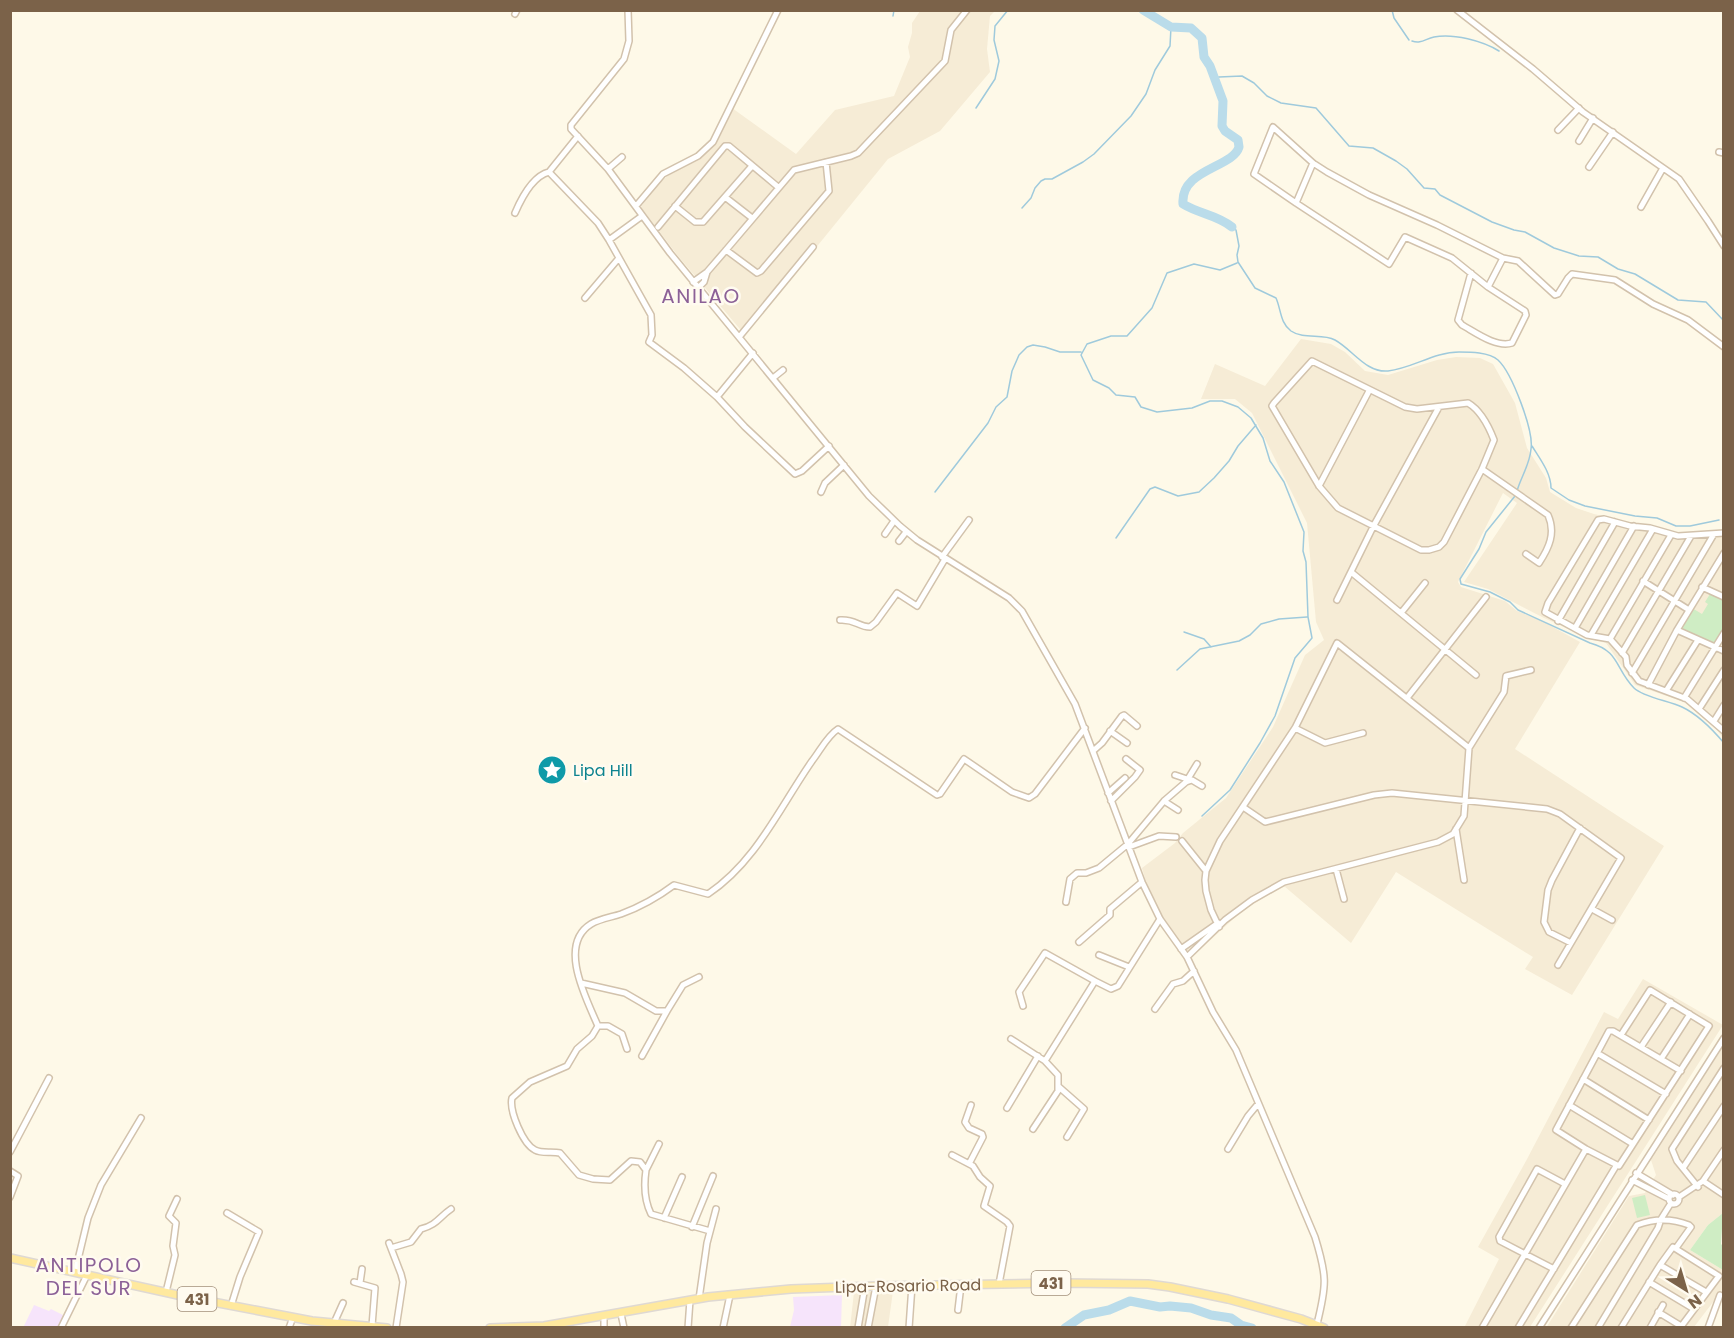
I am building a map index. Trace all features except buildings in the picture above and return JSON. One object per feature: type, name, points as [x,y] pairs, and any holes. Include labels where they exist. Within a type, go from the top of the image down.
[{"type":"main road","name":"431","points":[[10,1258],[292,1317],[308,1324],[334,1323],[387,1328]]},
{"type":"main road","name":"Lipa-Rosario Road","points":[[490,1328],[544,1327],[690,1300],[730,1295],[865,1286],[999,1284],[1148,1284],[1228,1299],[1320,1326]]},
{"type":"street","points":[[628,10],[627,51],[618,67],[571,125],[571,129],[608,169],[693,282],[740,336],[869,496],[906,532],[1018,605],[1075,704],[1142,882],[1160,919],[1187,957],[1213,1012],[1236,1050],[1268,1123],[1315,1236],[1323,1265],[1325,1293],[1320,1326]]},
{"type":"street","points":[[636,206],[663,174],[698,156],[713,142],[778,10]]},
{"type":"street","points":[[693,282],[707,272],[778,187],[798,167],[855,155],[946,58],[951,30],[967,10]]},
{"type":"street","points":[[1457,10],[1579,108],[1679,179],[1724,246]]},
{"type":"street","points":[[1558,130],[1579,108]]},
{"type":"street","points":[[1579,141],[1593,118]]},
{"type":"street","points":[[1471,273],[1458,320],[1462,325],[1500,344],[1512,344],[1526,315],[1524,311],[1488,287],[1471,273],[1452,258],[1406,237],[1389,264],[1254,174],[1274,127],[1312,163],[1370,195],[1503,258],[1518,261],[1556,294],[1572,274],[1616,280],[1653,304],[1688,320],[1724,347]]},
{"type":"street","points":[[1589,167],[1612,132]]},
{"type":"street","points":[[515,213],[522,198],[533,184],[543,174],[549,172],[578,136]]},
{"type":"street","points":[[658,227],[725,146],[729,146],[778,187]]},
{"type":"street","points":[[608,169],[622,157]]},
{"type":"street","points":[[726,250],[752,271],[757,273],[760,271],[829,191],[826,162]]},
{"type":"street","points":[[1296,202],[1312,163]]},
{"type":"street","points":[[675,206],[695,222],[701,223],[752,166]]},
{"type":"street","points":[[1641,207],[1663,168]]},
{"type":"street","points":[[549,172],[598,223],[609,240],[651,315],[652,334],[649,342],[717,397],[795,474],[802,471],[829,446]]},
{"type":"street","points":[[725,197],[752,218]]},
{"type":"street","points":[[609,240],[642,216]]},
{"type":"street","points":[[740,336],[813,247]]},
{"type":"street","points":[[585,298],[619,258]]},
{"type":"street","points":[[1488,287],[1503,258]]},
{"type":"street","points":[[698,288],[704,282],[707,272]]},
{"type":"street","points":[[717,397],[753,353]]},
{"type":"street","points":[[1312,361],[1369,391],[1405,407],[1438,407],[1468,403],[1475,407],[1491,431],[1494,440],[1482,469],[1444,542],[1439,547],[1421,550],[1338,508],[1319,486],[1272,406],[1312,361]]},
{"type":"street","points":[[773,378],[783,370]]},
{"type":"street","points":[[1319,486],[1369,391]]},
{"type":"street","points":[[1337,600],[1373,527],[1438,407]]},
{"type":"street","points":[[821,492],[825,483],[844,465]]},
{"type":"street","points":[[1482,469],[1548,515],[1552,523],[1550,548],[1539,563],[1526,554]]},
{"type":"street","points":[[1724,533],[1671,535],[1653,529],[1604,519],[1598,520],[1548,603],[1545,613],[1591,635],[1610,639],[1626,658],[1627,666],[1632,674],[1643,684],[1684,698],[1724,731]]},
{"type":"street","points":[[885,534],[894,520]]},
{"type":"street","points":[[840,620],[852,620],[870,627],[895,594],[917,606],[969,520]]},
{"type":"street","points":[[1558,621],[1615,522]]},
{"type":"street","points":[[1575,628],[1634,526]]},
{"type":"street","points":[[1591,635],[1653,529]]},
{"type":"street","points":[[899,541],[906,532]]},
{"type":"street","points":[[1632,674],[1714,534]]},
{"type":"street","points":[[1610,639],[1671,535]]},
{"type":"street","points":[[1622,653],[1691,536]]},
{"type":"street","points":[[1648,685],[1677,630],[1724,553]]},
{"type":"street","points":[[1351,572],[1476,675]]},
{"type":"street","points":[[1643,582],[1689,610]]},
{"type":"street","points":[[1401,614],[1425,583]]},
{"type":"street","points":[[1702,587],[1724,597]]},
{"type":"street","points":[[1407,698],[1486,597]]},
{"type":"street","points":[[1677,630],[1724,651]]},
{"type":"street","points":[[1684,698],[1724,633]]},
{"type":"street","points":[[1666,692],[1698,640]]},
{"type":"street","points":[[1217,926],[1206,891],[1206,871],[1220,841],[1295,728],[1337,643],[1470,748]]},
{"type":"street","points":[[1181,950],[1252,900],[1287,881],[1438,842],[1453,834],[1464,816],[1470,748],[1504,692],[1506,676],[1531,670]]},
{"type":"street","points":[[1700,709],[1724,670]]},
{"type":"street","points":[[1714,721],[1724,705]]},
{"type":"street","points":[[1093,751],[1124,715],[1137,726]]},
{"type":"street","points":[[598,1026],[581,983],[575,958],[580,935],[591,924],[640,906],[674,885],[708,894],[723,884],[755,848],[801,777],[836,730],[840,729],[937,795],[940,794],[964,759],[1012,792],[1029,798],[1035,794],[1085,728]]},
{"type":"street","points":[[1295,728],[1325,743],[1363,734]]},
{"type":"street","points":[[1110,731],[1127,743]]},
{"type":"street","points":[[1111,801],[1140,770],[1126,759]]},
{"type":"street","points":[[1066,902],[1070,879],[1077,873],[1086,873],[1099,868],[1128,845],[1164,801],[1186,781],[1197,764]]},
{"type":"street","points":[[1175,775],[1202,786]]},
{"type":"street","points":[[1108,793],[1125,777]]},
{"type":"street","points":[[1244,807],[1265,822],[1374,795],[1392,794],[1547,809],[1560,814],[1621,858],[1558,965]]},
{"type":"street","points":[[1164,801],[1178,810]]},
{"type":"street","points":[[1571,943],[1549,932],[1544,922],[1551,880],[1580,828]]},
{"type":"street","points":[[1456,829],[1460,841],[1464,880]]},
{"type":"street","points":[[1128,845],[1159,836],[1176,837]]},
{"type":"street","points":[[1182,841],[1206,871]]},
{"type":"street","points":[[1336,869],[1344,899]]},
{"type":"street","points":[[1079,942],[1110,915],[1110,909],[1142,882]]},
{"type":"street","points":[[1592,909],[1612,920]]},
{"type":"street","points":[[1023,1006],[1019,992],[1045,953],[1114,989],[1160,919]]},
{"type":"street","points":[[1187,957],[1217,926]]},
{"type":"street","points":[[1099,955],[1129,968]]},
{"type":"street","points":[[1155,1009],[1173,984],[1183,981],[1194,971]]},
{"type":"street","points":[[642,1056],[683,985],[699,976]]},
{"type":"street","points":[[1045,1060],[1095,981]]},
{"type":"street","points":[[581,983],[625,993],[656,1011],[667,1011]]},
{"type":"street","points":[[1518,1328],[1616,1166],[1619,1165],[1709,1027],[1653,991],[1649,991],[1621,1035]]},
{"type":"street","points":[[1641,1047],[1671,1002]]},
{"type":"street","points":[[1661,1059],[1690,1014]]},
{"type":"street","points":[[598,1026],[608,1026],[622,1034],[626,1039],[627,1049]]},
{"type":"street","points":[[598,1026],[567,1066],[530,1082],[516,1094],[511,1102],[513,1111],[524,1139],[529,1145],[537,1152],[560,1153],[579,1175],[610,1180],[631,1161],[640,1162],[646,1170]]},
{"type":"street","points":[[1616,1166],[1557,1131],[1609,1031],[1612,1030],[1621,1035],[1681,1071]]},
{"type":"street","points":[[1539,1328],[1724,1038]]},
{"type":"street","points":[[1011,1039],[1045,1060],[1058,1075],[1059,1087],[1033,1129]]},
{"type":"street","points":[[1597,1053],[1665,1094]]},
{"type":"street","points":[[1007,1108],[1038,1056]]},
{"type":"street","points":[[1698,1187],[1672,1151],[1673,1146],[1724,1068]]},
{"type":"street","points":[[10,1152],[49,1078]]},
{"type":"street","points":[[1583,1079],[1649,1120]]},
{"type":"street","points":[[1716,1080],[1724,1084]]},
{"type":"street","points":[[1059,1087],[1084,1109],[1067,1137]]},
{"type":"street","points":[[1228,1149],[1258,1104]]},
{"type":"street","points":[[969,1164],[983,1137],[982,1134],[969,1128],[965,1122],[971,1105]]},
{"type":"street","points":[[1569,1105],[1633,1144]]},
{"type":"street","points":[[1683,1168],[1724,1106]]},
{"type":"street","points":[[75,1272],[88,1218],[101,1185],[141,1118]]},
{"type":"street","points":[[659,1144],[646,1170],[644,1183],[649,1210],[653,1215],[710,1232]]},
{"type":"street","points":[[1482,1328],[1586,1149]]},
{"type":"street","points":[[1598,1328],[1658,1228],[1673,1198],[1698,1187],[1724,1150]]},
{"type":"street","points":[[952,1155],[973,1166],[980,1178],[990,1186],[984,1206],[1010,1226],[999,1284]]},
{"type":"street","points":[[1554,1269],[1498,1238],[1536,1170],[1539,1169],[1565,1184]]},
{"type":"street","points":[[10,1171],[18,1178],[10,1197]]},
{"type":"street","points":[[1636,1173],[1673,1198]]},
{"type":"street","points":[[692,1227],[713,1176]]},
{"type":"street","points":[[664,1218],[682,1177]]},
{"type":"street","points":[[1640,1184],[1644,1177]]},
{"type":"street","points":[[1632,1180],[1653,1186]]},
{"type":"street","points":[[1704,1181],[1724,1195]]},
{"type":"street","points":[[166,1292],[175,1255],[173,1240],[177,1227],[176,1222],[169,1216],[169,1212],[177,1198]]},
{"type":"street","points":[[396,1328],[403,1282],[390,1246],[411,1242],[422,1229],[429,1228],[451,1209]]},
{"type":"street","points":[[699,1299],[716,1209]]},
{"type":"street","points":[[227,1213],[257,1230],[259,1234],[240,1277],[231,1306]]},
{"type":"street","points":[[1571,1328],[1635,1227],[1661,1219],[1678,1221],[1691,1226],[1660,1264],[1621,1327]]},
{"type":"street","points":[[1658,1312],[1681,1327],[1719,1276],[1674,1247]]},
{"type":"street","points":[[1660,1264],[1706,1293]]},
{"type":"street","points":[[362,1269],[357,1283],[373,1286],[376,1290],[372,1326]]},
{"type":"street","points":[[61,1328],[87,1275]]},
{"type":"street","points":[[1649,1282],[1694,1310]]},
{"type":"street","points":[[909,1328],[912,1285]]},
{"type":"street","points":[[958,1310],[962,1285]]},
{"type":"street","points":[[858,1328],[865,1286]]},
{"type":"street","points":[[868,1328],[876,1286]]},
{"type":"street","points":[[723,1328],[730,1295]]},
{"type":"street","points":[[1708,1328],[1720,1295]]},
{"type":"street","points":[[688,1328],[690,1300]]},
{"type":"street","points":[[334,1323],[343,1303]]},
{"type":"street","points":[[1650,1328],[1663,1305]]},
{"type":"street","points":[[621,1314],[624,1328]]},
{"type":"street","points":[[604,1316],[604,1328]]},
{"type":"street","points":[[289,1328],[292,1317]]},
{"type":"shaded area","points":[[920,11],[995,11],[990,16],[987,49],[990,72],[940,131],[888,159],[745,335],[678,256],[641,207],[655,187],[680,165],[705,152],[732,108],[796,154],[835,110],[894,96],[910,57],[908,47],[912,23]]},
{"type":"shaded area","points":[[1301,339],[1331,344],[1345,352],[1365,371],[1388,375],[1437,360],[1456,357],[1480,358],[1493,364],[1515,403],[1527,448],[1546,478],[1550,492],[1576,508],[1594,514],[1683,535],[1723,530],[1723,738],[1717,730],[1684,702],[1635,685],[1606,643],[1590,639],[1544,618],[1488,589],[1464,582],[1517,503],[1503,493],[1458,582],[1461,587],[1505,601],[1517,611],[1542,621],[1580,642],[1515,749],[1664,846],[1572,995],[1525,969],[1533,957],[1396,872],[1351,943],[1284,886],[1243,910],[1190,959],[1152,903],[1142,868],[1175,843],[1183,833],[1226,798],[1273,727],[1305,655],[1324,640],[1316,622],[1307,523],[1252,413],[1235,399],[1201,399],[1215,364],[1265,386]]},
{"type":"shaded area","points":[[1643,979],[1723,1025],[1530,1327],[1464,1328],[1499,1259],[1478,1247],[1604,1012],[1618,1019]]},
{"type":"shaded area","points":[[1723,1047],[1723,1213],[1708,1225],[1690,1250],[1723,1270],[1723,1289],[1694,1327],[1546,1328],[1629,1196],[1645,1193],[1656,1175],[1651,1160]]},
{"type":"shaded area","points":[[893,1291],[888,1327],[850,1328],[854,1292]]},
{"type":"shaded area","points":[[842,1295],[841,1327],[790,1327],[794,1310],[793,1297]]},
{"type":"shaded area","points":[[34,1305],[49,1311],[51,1309],[65,1316],[60,1327],[23,1328]]},
{"type":"green space","points":[[1710,594],[1723,600],[1723,629],[1714,645],[1681,630],[1692,608],[1702,614],[1708,604],[1705,602]]},
{"type":"green space","points":[[1645,1195],[1650,1215],[1637,1218],[1632,1198]]},
{"type":"green space","points":[[1723,1213],[1721,1244],[1723,1246],[1723,1270],[1690,1250],[1708,1225]]},
{"type":"waterway","points":[[893,16],[894,10]]},
{"type":"waterway","points":[[976,108],[995,79],[999,61],[994,40],[995,26],[1008,10]]},
{"type":"waterway","points":[[1143,10],[1171,27],[1191,28],[1202,38],[1204,57],[1210,66],[1223,101],[1222,126],[1238,140],[1239,147],[1235,154],[1227,160],[1190,183],[1184,192],[1183,204],[1232,227]]},
{"type":"waterway","points":[[1392,10],[1394,18],[1409,40]]},
{"type":"waterway","points":[[1022,208],[1041,181],[1052,179],[1083,162],[1094,154],[1131,116],[1146,94],[1155,70],[1170,46],[1171,27]]},
{"type":"waterway","points":[[1412,41],[1421,42],[1442,36],[1459,37],[1476,41],[1499,51]]},
{"type":"waterway","points":[[1215,79],[1242,76],[1254,83],[1267,96],[1281,103],[1316,108],[1349,146],[1373,148],[1407,169],[1424,188],[1435,189],[1440,195],[1492,222],[1525,232],[1554,248],[1579,256],[1598,257],[1618,269],[1635,274],[1678,300],[1706,302],[1724,321]]},
{"type":"waterway","points":[[1232,227],[1236,230],[1239,246],[1238,262],[1255,288],[1276,298],[1287,328],[1296,334],[1335,340],[1366,365],[1380,371],[1406,367],[1450,353],[1479,353],[1490,355],[1498,360],[1515,389],[1526,416],[1531,441],[1529,460],[1517,491]]},
{"type":"waterway","points":[[1202,816],[1230,790],[1260,743],[1275,716],[1295,658],[1312,638],[1308,617],[1306,562],[1303,551],[1304,532],[1284,482],[1270,461],[1263,438],[1251,418],[1238,407],[1222,401],[1210,401],[1192,408],[1157,412],[1141,407],[1135,397],[1116,395],[1109,388],[1093,380],[1081,355],[1087,344],[1111,336],[1127,336],[1152,308],[1167,273],[1194,264],[1220,270],[1237,263]]},
{"type":"waterway","points":[[935,492],[988,423],[996,407],[1007,397],[1012,371],[1019,355],[1027,347],[1033,345],[1060,352],[1081,352]]},
{"type":"waterway","points":[[1116,538],[1150,489],[1155,487],[1178,496],[1199,492],[1229,461],[1238,446],[1256,425]]},
{"type":"waterway","points":[[1532,446],[1547,472],[1551,488],[1569,500],[1585,506],[1657,518],[1676,526],[1690,526],[1719,520]]},
{"type":"waterway","points":[[1515,496],[1486,532],[1479,549],[1460,579],[1461,584],[1490,592],[1510,602],[1518,610],[1600,646],[1612,656],[1634,688],[1643,694],[1688,710],[1724,743]]},
{"type":"waterway","points":[[1177,670],[1200,649],[1239,641],[1250,635],[1261,624],[1279,619],[1307,617]]},
{"type":"waterway","points":[[1184,632],[1204,639],[1211,647]]},
{"type":"waterway","points":[[1065,1328],[1084,1315],[1109,1310],[1130,1301],[1160,1307],[1191,1308],[1211,1315],[1231,1318],[1241,1325],[1252,1328]]},
{"type":"place","name":"Lipa Hill","points":[[552,770]]},
{"type":"district","name":"ANILAO","points":[[701,296]]},
{"type":"district","name":"ANTIPOLO DEL SUR","points":[[89,1276]]}]
